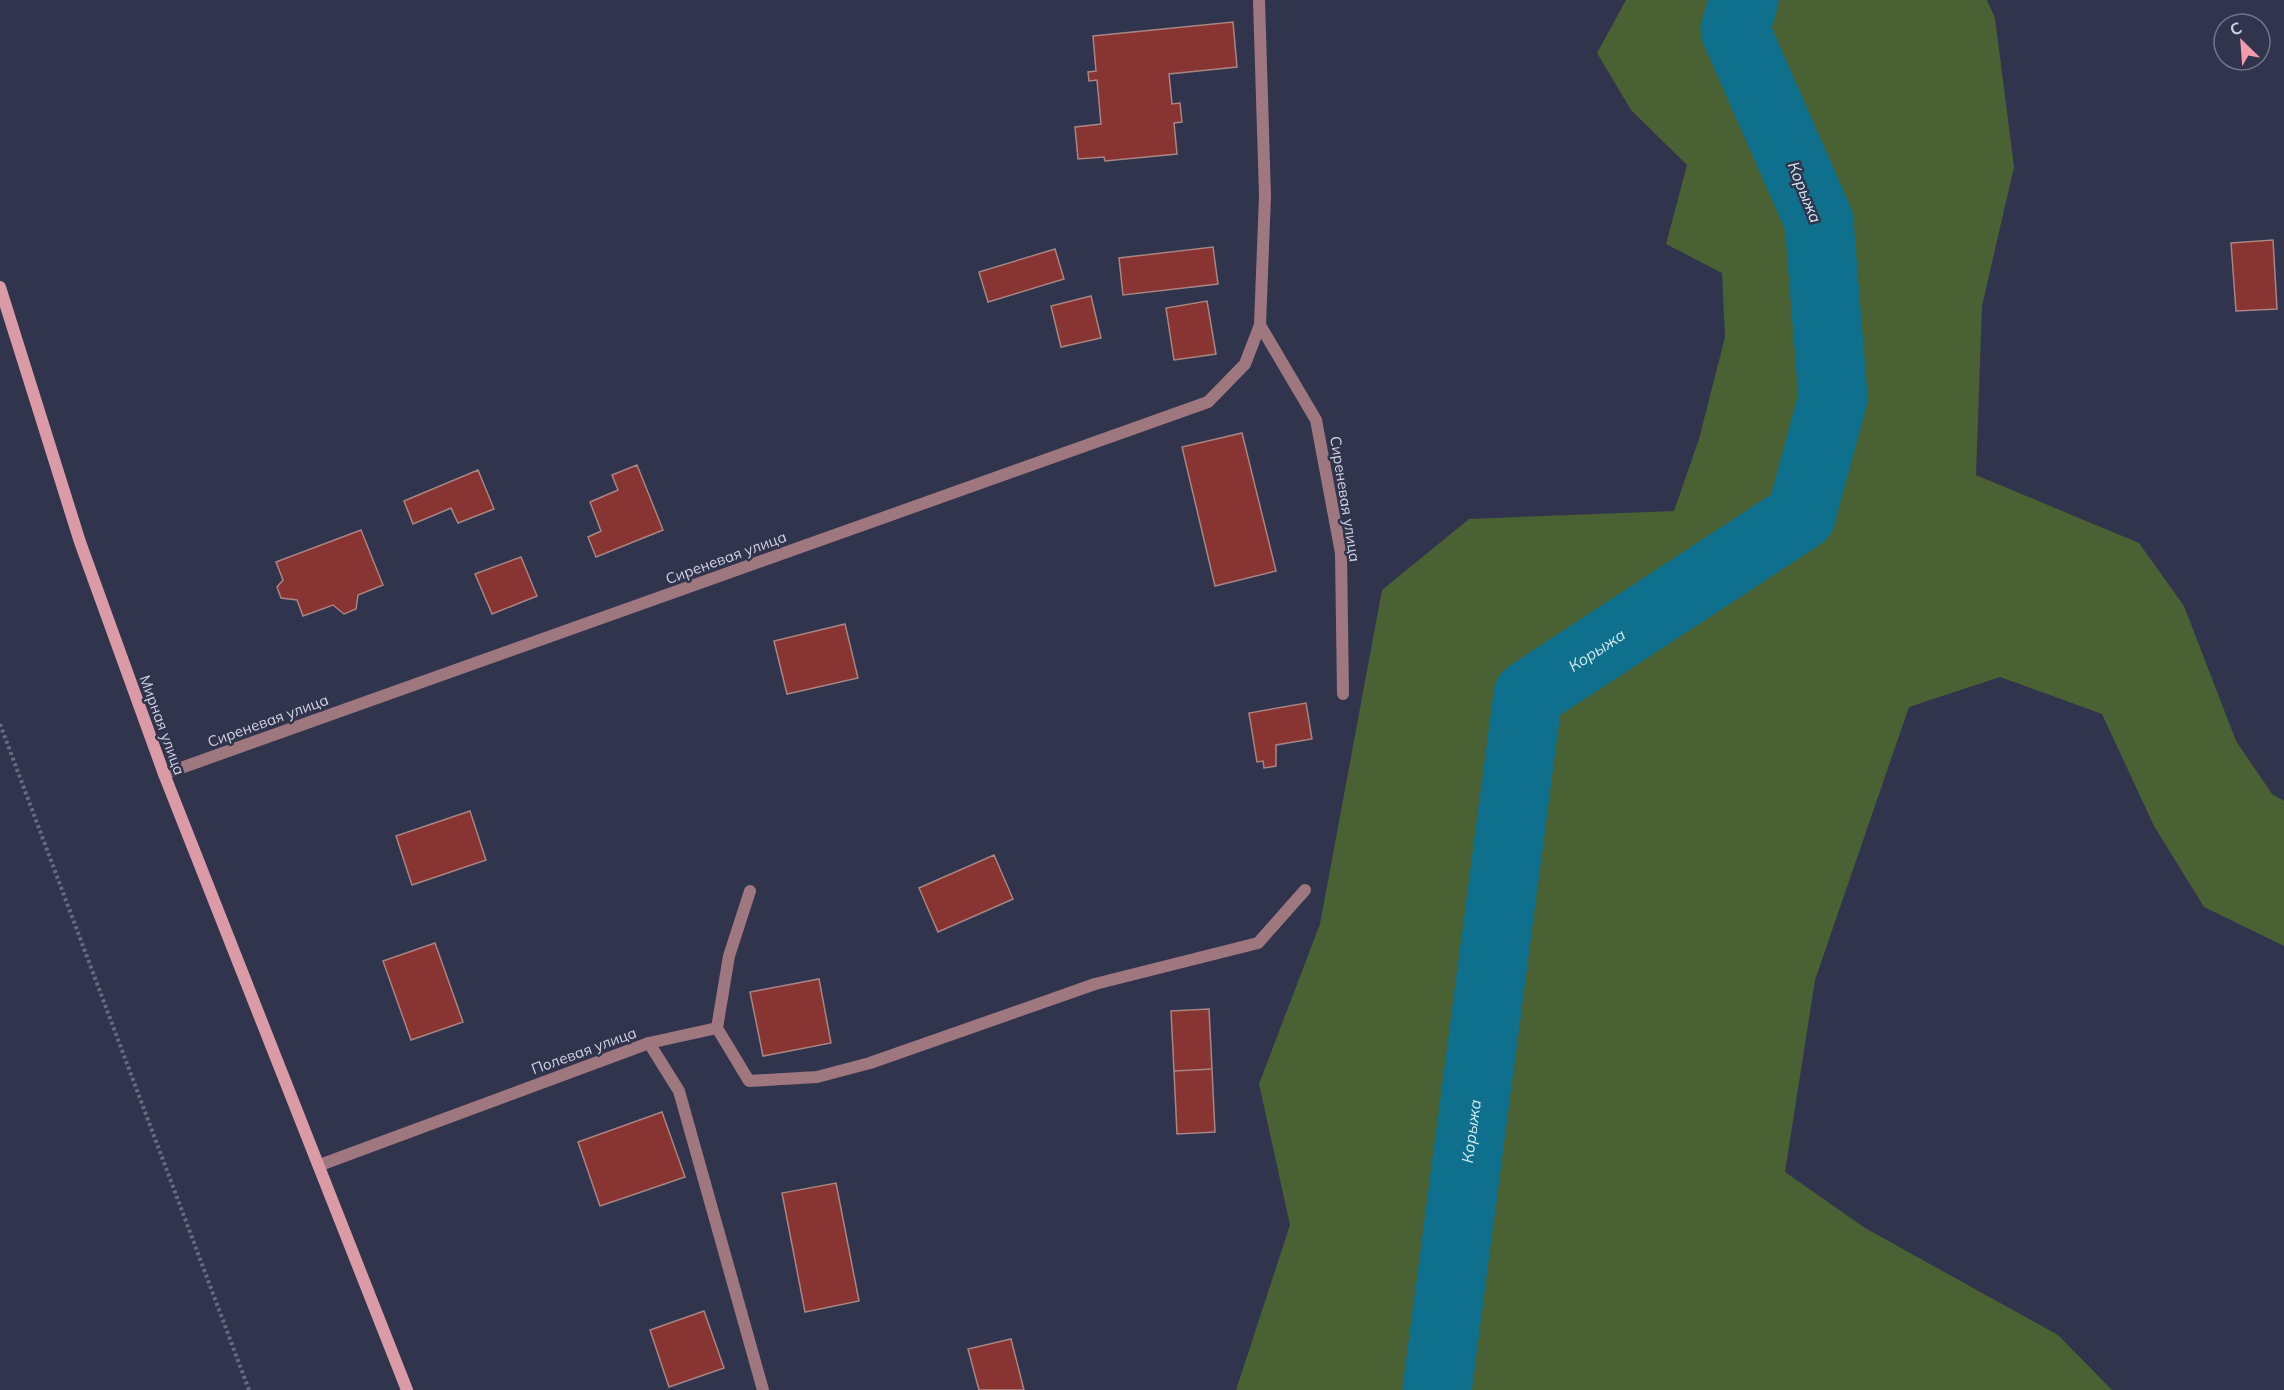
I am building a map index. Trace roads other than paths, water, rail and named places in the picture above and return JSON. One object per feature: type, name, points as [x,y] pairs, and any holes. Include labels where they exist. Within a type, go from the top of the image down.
[{"type":"street","name":"Сиреневая улица","points":[[164,774],[1208,402],[1245,364],[1260,325],[1264,196],[1259,0]]},
{"type":"street","name":"Мирная улица","points":[[0,287],[80,542],[164,774],[407,1390]]},
{"type":"street","name":"Сиреневая улица","points":[[1260,325],[1316,420],[1341,553],[1343,694]]},
{"type":"street","points":[[750,891],[729,956],[717,1028],[749,1081],[817,1077],[870,1063],[1095,984],[1258,943],[1305,890]]},
{"type":"street","points":[[649,1043],[717,1028]]},
{"type":"street","name":"Полевая улица","points":[[320,1165],[649,1043],[680,1091],[763,1390]]},
{"type":"waterway","name":"Корыжа","points":[[1437,1390],[1528,695],[1801,516],[1833,398],[1819,221],[1735,30],[1744,0]]}]
